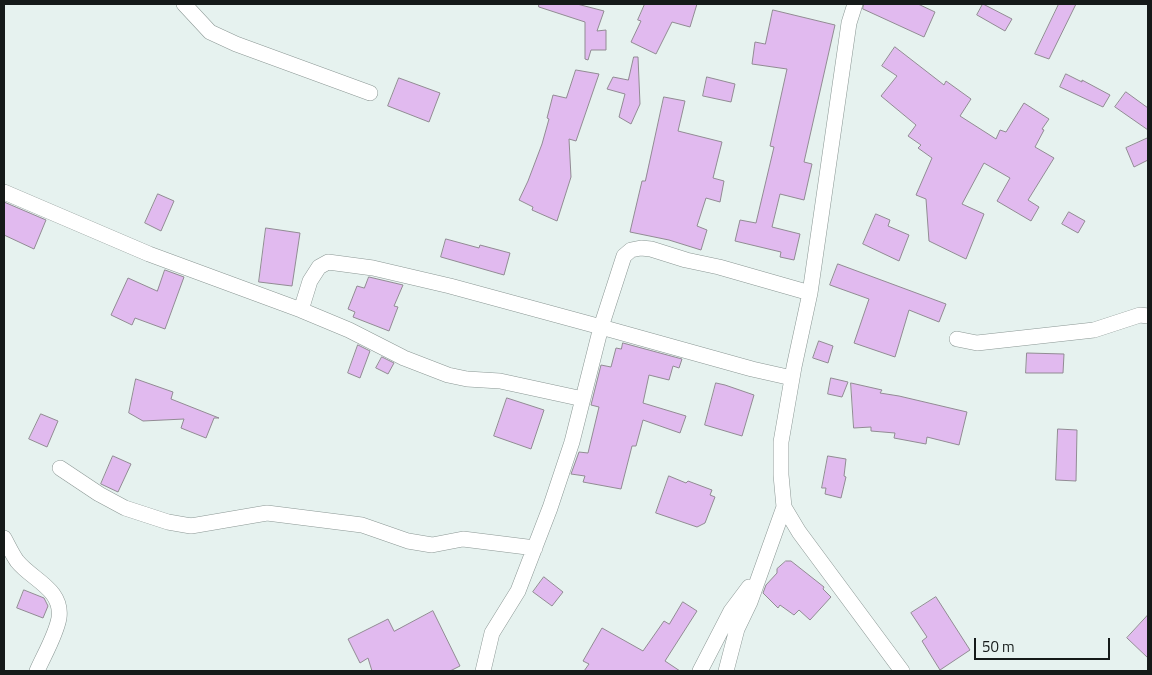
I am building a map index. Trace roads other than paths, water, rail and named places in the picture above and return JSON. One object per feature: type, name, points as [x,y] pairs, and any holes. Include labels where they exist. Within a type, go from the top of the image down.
[{"type":"street","points":[[184,4],[210,32],[236,44],[370,93]]},
{"type":"street","points":[[726,671],[737,629],[750,602],[784,507],[781,475],[781,442],[810,293],[849,23],[855,4]]},
{"type":"street","points":[[4,192],[149,254],[301,310],[349,330],[404,358],[448,375],[466,379],[500,381],[583,399]]},
{"type":"street","points":[[483,671],[492,633],[518,591],[550,508],[572,442],[601,327],[624,256],[631,250],[651,249],[686,260],[720,266],[810,293]]},
{"type":"street","points":[[301,310],[310,281],[319,267],[328,262],[373,268],[450,286],[752,369],[792,378]]},
{"type":"street","points":[[957,339],[977,343],[1094,330],[1140,315],[1148,316]]},
{"type":"street","points":[[60,468],[99,494],[125,508],[168,522],[191,526],[267,513],[362,525],[408,541],[432,545],[463,538],[535,548]]},
{"type":"street","points":[[784,507],[799,532],[902,671]]},
{"type":"street","points":[[4,538],[18,562],[46,585],[56,598],[60,616],[55,632],[37,671]]},
{"type":"street","points":[[700,671],[731,611],[763,567]]}]
